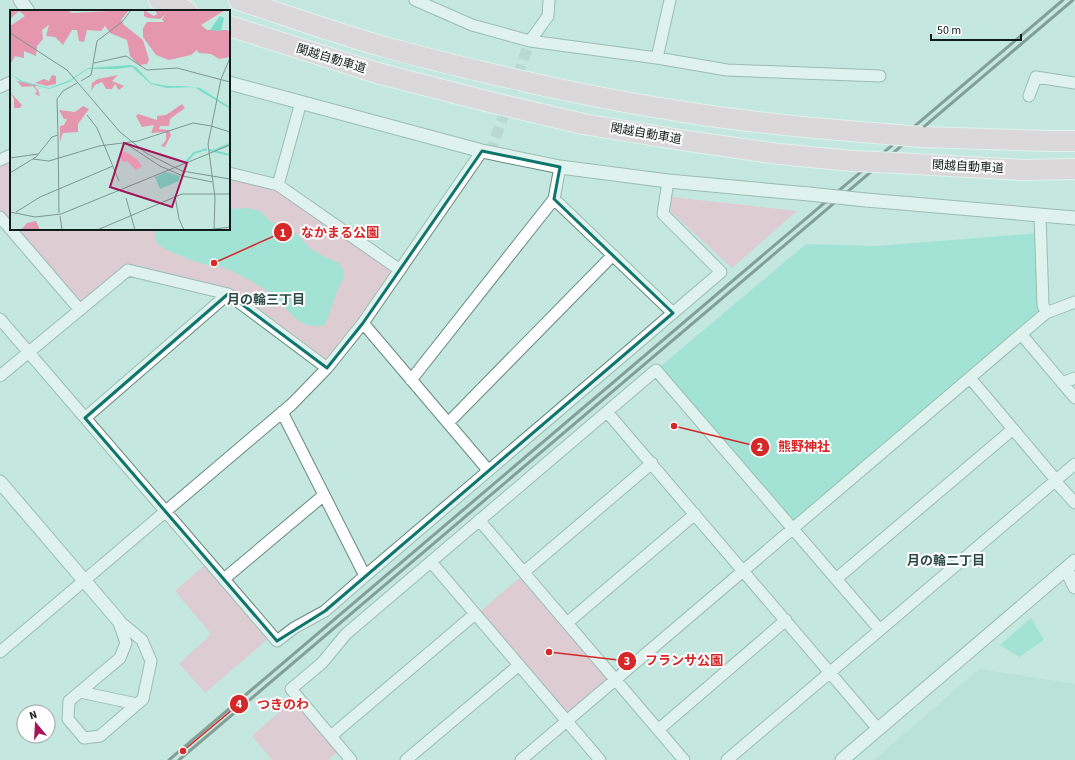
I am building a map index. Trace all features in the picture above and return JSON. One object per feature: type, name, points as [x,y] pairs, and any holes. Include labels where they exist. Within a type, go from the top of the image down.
[{"type":"highway","points":[[159,0],[184,10]]},
{"type":"highway","points":[[239,0],[386,47],[488,73],[587,95],[685,112],[761,123],[887,134],[1041,141],[1075,141]]},
{"type":"highway","name":"関越自動車道","points":[[230,26],[377,73],[583,124],[779,154],[852,161],[1023,170],[1075,169]]},
{"type":"street","points":[[20,0],[27,10]]},
{"type":"street","points":[[415,0],[472,25],[530,41],[657,58],[728,70],[880,76]]},
{"type":"street","points":[[530,41],[548,16],[549,0]]},
{"type":"street","points":[[657,58],[670,0]]},
{"type":"street","points":[[1029,96],[1036,77],[1075,83]]},
{"type":"street","points":[[0,87],[10,82]]},
{"type":"street","points":[[230,83],[482,151],[560,166],[668,181],[1075,218]]},
{"type":"street","points":[[278,185],[301,102]]},
{"type":"street","points":[[0,652],[282,412],[314,382],[363,323],[482,151]]},
{"type":"street","points":[[0,160],[10,155]]},
{"type":"street","points":[[411,380],[554,199],[560,166]]},
{"type":"street","points":[[230,173],[278,185],[400,270]]},
{"type":"street","points":[[0,319],[277,641],[294,628],[325,611],[364,576],[721,272],[663,214],[668,181]]},
{"type":"street","points":[[554,199],[672,313]]},
{"type":"street","points":[[1040,215],[1043,305],[1046,313]]},
{"type":"street","points":[[0,217],[10,229]]},
{"type":"street","points":[[11,230],[80,310]]},
{"type":"street","points":[[448,423],[613,256]]},
{"type":"street","points":[[0,376],[128,270],[228,294],[327,368]]},
{"type":"street","points":[[85,418],[228,294]]},
{"type":"street","points":[[521,760],[1046,313],[1075,302]]},
{"type":"street","points":[[363,323],[488,470]]},
{"type":"street","points":[[1021,334],[1075,398]]},
{"type":"street","points":[[351,760],[291,690],[322,663],[346,634],[656,370],[880,630]]},
{"type":"street","points":[[970,378],[1075,503]]},
{"type":"street","points":[[1062,383],[1075,378]]},
{"type":"street","points":[[282,412],[364,576]]},
{"type":"street","points":[[608,412],[878,729]]},
{"type":"street","points":[[836,579],[1013,429]]},
{"type":"street","points":[[524,572],[652,463]]},
{"type":"street","points":[[727,760],[1075,464]]},
{"type":"street","points":[[0,482],[118,620],[142,640],[151,661],[143,699],[100,736],[84,738],[68,719],[69,701],[120,658],[126,643],[118,620]]},
{"type":"street","points":[[224,580],[324,495]]},
{"type":"street","points":[[567,624],[695,514]]},
{"type":"street","points":[[480,520],[684,760]]},
{"type":"street","points":[[431,562],[600,760]]},
{"type":"street","points":[[842,760],[1070,565],[1075,588]]},
{"type":"street","points":[[331,736],[475,614]]},
{"type":"street","points":[[658,730],[786,620]]},
{"type":"street","points":[[406,760],[519,665]]},
{"type":"street","points":[[80,692],[137,704]]},
{"type":"highlighted area","points":[[482,151],[560,167],[554,199],[673,313],[325,611],[277,641],[85,418],[228,294],[327,368],[363,323]]},
{"type":"shaded area","points":[[10,155],[10,229],[0,217],[0,160]]},
{"type":"shaded area","points":[[230,173],[278,185],[400,270],[327,368],[228,294],[129,270],[80,310],[11,230],[230,230]]},
{"type":"shaded area","points":[[672,197],[797,211],[732,268],[670,211]]},
{"type":"shaded area","points":[[247,208],[260,211],[270,221],[298,235],[311,249],[339,263],[344,272],[343,279],[325,325],[315,326],[300,322],[270,293],[255,284],[230,270],[203,264],[173,253],[162,247],[156,241],[155,230],[230,230],[230,209]]},
{"type":"shaded area","points":[[1040,233],[1046,313],[793,529],[656,370],[806,244],[876,246]]},
{"type":"shaded area","points":[[206,564],[269,638],[205,693],[179,664],[211,634],[175,591]]},
{"type":"shaded area","points":[[525,573],[615,680],[567,721],[476,615]]},
{"type":"shaded area","points":[[1031,618],[1044,640],[1019,657],[1000,645]]},
{"type":"shaded area","points":[[979,669],[1075,684],[1075,760],[874,760]]},
{"type":"shaded area","points":[[293,700],[338,752],[328,760],[272,760],[252,736]]},
{"type":"tunnel","points":[[490,153],[530,41]]},
{"type":"railway","points":[[169,760],[1063,0]]},
{"type":"railway","points":[[179,760],[1073,0]]},
{"type":"place","name":"なかまる公園","points":[[214,263]]},
{"type":"place","name":"熊野神社","points":[[674,426]]},
{"type":"place","name":"フランサ公園","points":[[549,652]]},
{"type":"place","name":"つきのわ","points":[[183,751]]},
{"type":"district","name":"月の輪三丁目","points":[[266,300]]},
{"type":"district","name":"月の輪二丁目","points":[[946,561]]}]
